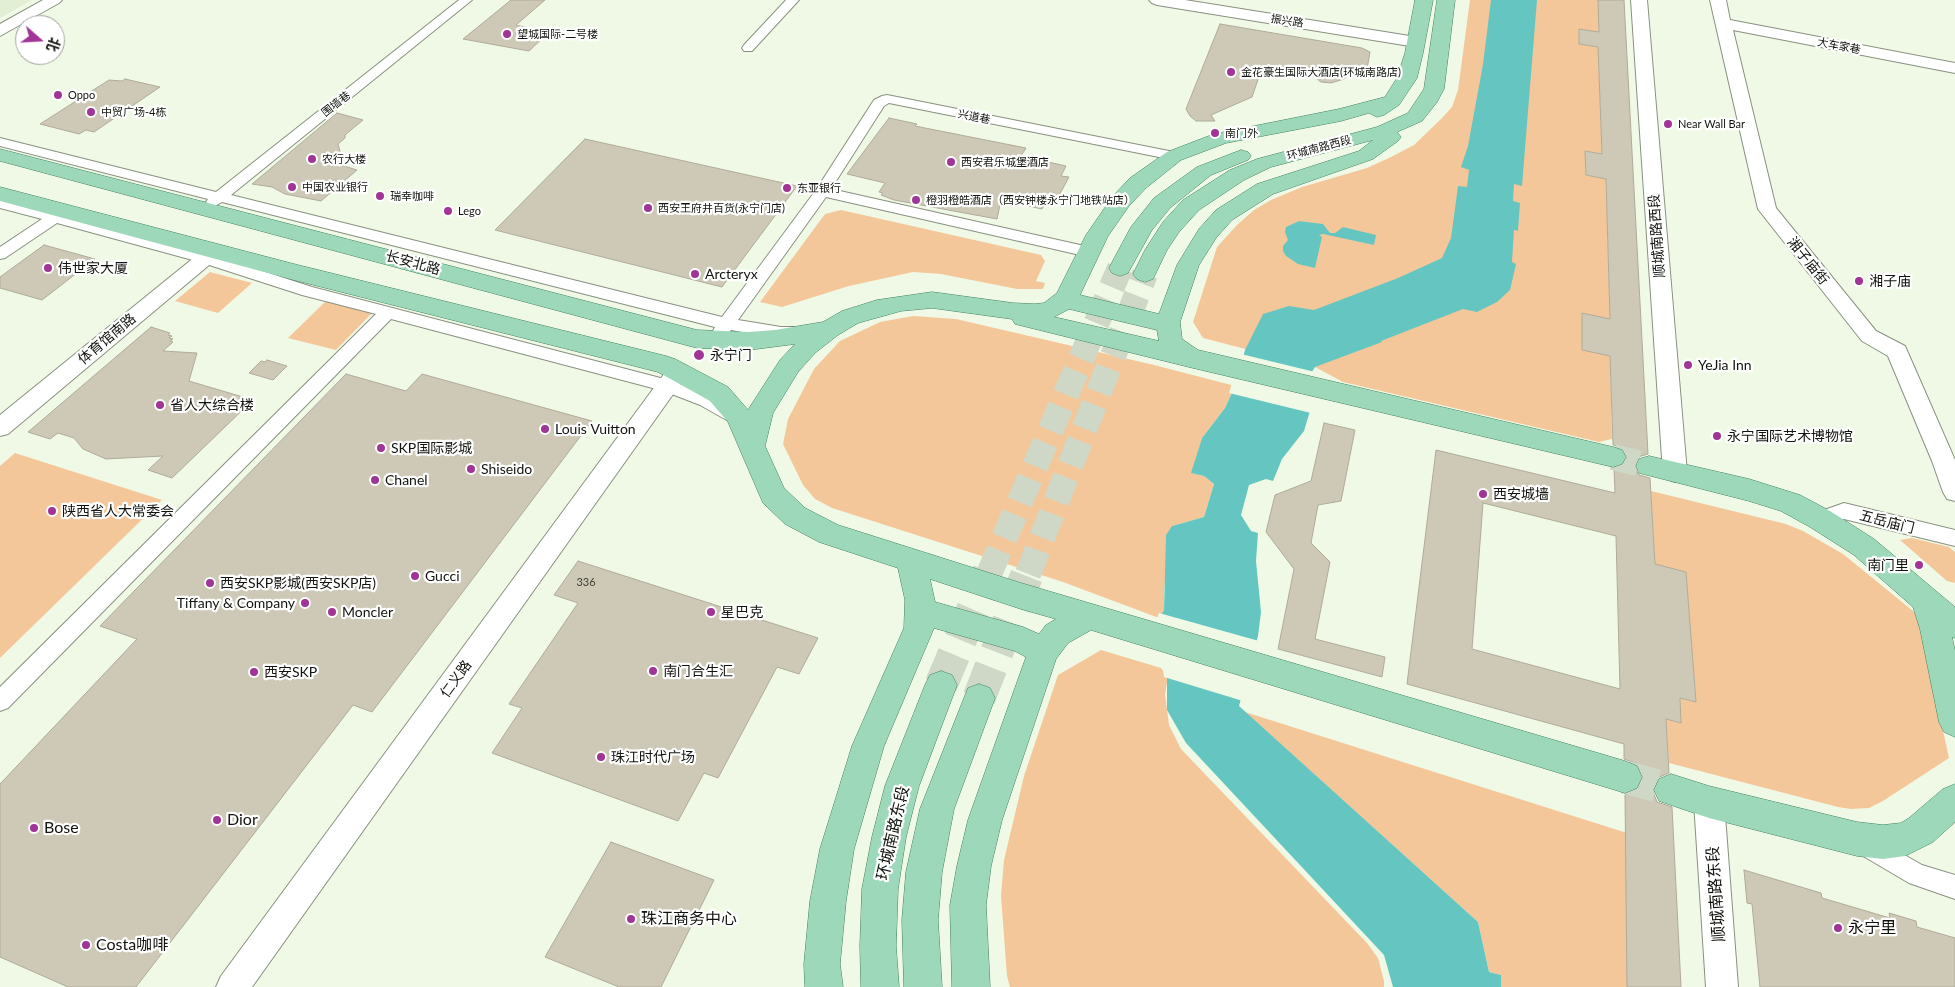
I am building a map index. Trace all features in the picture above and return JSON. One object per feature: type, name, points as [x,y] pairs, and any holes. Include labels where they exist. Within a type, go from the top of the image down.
[{"type":"main road","name":"环城南路西段","points":[[1120,268],[1142,227],[1162,203],[1204,171],[1252,152],[1357,121],[1392,101],[1408,78],[1424,0]]},
{"type":"main road","name":"环城南路西段","points":[[1145,274],[1156,250],[1171,227],[1191,205],[1237,174],[1264,163],[1384,131],[1415,117],[1427,102],[1434,89],[1446,0]]},
{"type":"main road","points":[[748,436],[773,388],[789,366],[806,347],[829,329],[850,317],[901,302],[932,300],[970,306],[1035,312],[1049,310],[1060,305],[1067,298],[1106,220],[1121,201],[1138,183],[1174,156],[1221,138],[1272,126],[1341,115],[1392,101]]},
{"type":"main road","points":[[1195,359],[1175,348],[1170,339],[1168,322],[1188,265],[1207,234],[1224,215],[1265,189],[1366,155],[1382,145],[1415,117]]},
{"type":"main road","name":"长安北路","points":[[0,155],[212,202],[697,338],[721,332],[766,340],[829,329]]},
{"type":"main road","points":[[0,194],[59,214],[209,255],[666,365],[673,378],[719,394],[739,418],[773,495],[795,516],[829,534],[1088,616],[1625,777]]},
{"type":"main road","points":[[1067,298],[1073,302],[1109,311],[1157,322],[1168,322]]},
{"type":"main road","points":[[970,306],[1613,458]]},
{"type":"main road","points":[[1649,466],[1757,493],[1790,504],[1820,519],[1864,547],[1953,623]]},
{"type":"main road","points":[[824,987],[822,964],[828,901],[837,849],[868,746],[911,649],[921,617],[920,600],[911,561]]},
{"type":"main road","points":[[1926,600],[1935,629],[1955,722]]},
{"type":"main road","points":[[921,617],[936,615],[1023,640],[1044,651]]},
{"type":"main road","points":[[971,987],[968,905],[974,866],[985,820],[1035,672],[1044,651],[1057,634],[1088,616]]},
{"type":"main road","name":"环城南路东段","points":[[880,987],[878,946],[880,890],[889,837],[902,786],[941,686]]},
{"type":"main road","points":[[922,987],[920,920],[924,872],[937,809],[979,698]]},
{"type":"main road","points":[[1671,790],[1709,802],[1857,839],[1883,842],[1905,839],[1921,830],[1955,800]]},
{"type":"street","points":[[0,31],[54,0]]},
{"type":"street","name":"围墙巷","points":[[212,202],[466,0]]},
{"type":"street","points":[[748,48],[793,0]]},
{"type":"street","name":"振兴路","points":[[1157,0],[1210,4],[1416,42]]},
{"type":"street","name":"顺城南路西段","points":[[1640,0],[1675,473]]},
{"type":"street","name":"湘子庙街","points":[[1718,0],[1766,209],[1869,336],[1897,351],[1944,461],[1955,492]]},
{"type":"street","name":"大车家巷","points":[[1723,24],[1955,68]]},
{"type":"street","name":"兴道巷","points":[[721,332],[822,192],[879,102],[887,99],[1174,156]]},
{"type":"street","points":[[0,142],[212,202]]},
{"type":"street","points":[[822,192],[1089,252]]},
{"type":"street","points":[[0,203],[59,214]]},
{"type":"street","points":[[0,254],[59,214]]},
{"type":"street","points":[[209,255],[308,290],[388,312],[673,378]]},
{"type":"street","name":"体育馆南路","points":[[0,428],[209,255]]},
{"type":"street","points":[[0,701],[388,312]]},
{"type":"street","name":"仁义路","points":[[239,986],[673,378]]},
{"type":"street","name":"五岳庙门","points":[[1820,519],[1844,511],[1955,538]]},
{"type":"street","name":"顺城南路东段","points":[[1709,802],[1722,987]]},
{"type":"street","points":[[1857,839],[1917,876],[1955,887]]},
{"type":"shaded area","points":[[0,0],[32,0],[0,18]]},
{"type":"shaded area","points":[[1470,0],[1598,0],[1599,32],[1579,29],[1579,44],[1598,47],[1602,154],[1586,151],[1586,175],[1606,179],[1610,319],[1582,313],[1582,349],[1610,355],[1612,439],[1599,442],[1343,382],[1315,367],[1203,338],[1193,322],[1217,247],[1254,210],[1271,200],[1302,187],[1367,168],[1391,157],[1414,145],[1452,107],[1458,90]]},
{"type":"shaded area","points":[[841,210],[1041,255],[1045,261],[1036,281],[1045,283],[1043,289],[1017,289],[941,274],[913,272],[849,286],[782,307],[760,302],[825,214]]},
{"type":"shaded area","points":[[210,272],[252,283],[218,313],[175,301]]},
{"type":"shaded area","points":[[327,300],[374,311],[336,350],[288,338]]},
{"type":"shaded area","points":[[913,316],[956,319],[1154,365],[1235,386],[1225,408],[1202,438],[1192,473],[1204,476],[1214,484],[1204,517],[1172,526],[1164,590],[1164,610],[1159,618],[1063,582],[832,508],[815,499],[803,485],[783,444],[788,419],[814,369],[840,341],[880,322]]},
{"type":"shaded area","points":[[15,453],[162,500],[0,658],[0,466]]},
{"type":"shaded area","points":[[1651,491],[1786,524],[1803,531],[1843,554],[1918,615],[1949,758],[1883,801],[1869,808],[1851,809],[1669,763],[1666,719],[1681,723],[1680,698],[1696,702],[1686,573],[1655,564]]},
{"type":"shaded area","points":[[1912,538],[1949,547],[1955,552],[1955,583],[1947,581],[1900,540]]},
{"type":"shaded area","points":[[1101,650],[1161,668],[1168,677],[1165,694],[1169,725],[1181,749],[1367,943],[1378,958],[1384,987],[1010,987],[1007,976],[1001,896],[1004,860],[1024,776],[1058,675]]},
{"type":"shaded area","points":[[1245,712],[1627,833],[1627,987],[1501,987],[1501,975],[1489,972],[1478,922]]},
{"type":"water","points":[[1491,0],[1537,0],[1522,186],[1514,184],[1513,201],[1520,203],[1518,231],[1514,230],[1512,262],[1516,264],[1510,290],[1497,302],[1477,312],[1463,309],[1315,367],[1310,375],[1310,411],[1304,431],[1282,459],[1273,481],[1266,479],[1249,485],[1241,515],[1251,531],[1258,533],[1256,561],[1261,612],[1258,636],[1239,706],[1478,922],[1489,972],[1501,975],[1501,987],[1393,987],[1384,955],[1186,743],[1167,710],[1167,677],[1159,618],[1164,610],[1166,535],[1172,526],[1204,517],[1214,484],[1204,476],[1191,473],[1202,438],[1225,408],[1235,386],[1245,350],[1263,314],[1289,306],[1314,310],[1398,278],[1442,258],[1451,238],[1458,186],[1467,187],[1469,170],[1461,167],[1468,146],[1483,64]]},
{"type":"water","points":[[1299,221],[1323,224],[1330,233],[1335,233],[1343,227],[1376,235],[1374,245],[1323,234],[1319,235],[1322,237],[1315,268],[1298,264],[1286,256],[1283,246],[1288,240],[1285,232],[1286,227]]},
{"type":"pier","points":[[1241,354],[1315,372],[1312,376],[1311,413],[1229,393]]},
{"type":"pier","points":[[1159,613],[1259,641],[1243,701],[1164,677],[1157,618]]},
{"type":"building","name":"望城国际-二号楼","points":[[511,0],[545,0],[516,25],[548,33],[529,51],[463,39]]},
{"type":"building","name":"西安城墙","points":[[1598,0],[1624,0],[1648,454],[1638,457],[1634,467],[1639,475],[1650,478],[1655,564],[1686,572],[1696,702],[1680,698],[1681,723],[1666,719],[1669,773],[1657,778],[1652,789],[1657,802],[1672,807],[1681,987],[1627,987],[1625,795],[1639,789],[1644,776],[1638,764],[1624,759],[1624,744],[1407,684],[1436,450],[1615,493],[1614,469],[1623,466],[1628,458],[1624,449],[1613,445],[1610,356],[1582,350],[1582,313],[1610,319],[1606,179],[1586,175],[1585,151],[1602,154],[1598,47],[1579,44],[1579,29],[1599,32]],"holes":[[[1483,503],[1616,536],[1620,689],[1472,649]]]},
{"type":"building","name":"金花豪生国际大酒店(环城南路店)","points":[[1220,24],[1362,48],[1370,52],[1367,69],[1352,72],[1344,79],[1331,83],[1321,82],[1313,76],[1295,71],[1262,68],[1252,97],[1211,115],[1215,121],[1196,121],[1186,109]]},
{"type":"building","name":"中贸广场-4栋","points":[[125,79],[160,87],[94,132],[86,130],[79,134],[40,124],[109,80],[122,81]]},
{"type":"building","name":"农行大楼","points":[[337,113],[363,120],[345,135],[345,138],[338,144],[344,166],[357,170],[321,201],[285,194],[272,187],[252,184]]},
{"type":"building","name":"西安君乐城堡酒店","points":[[889,118],[917,124],[915,126],[1026,148],[1021,156],[1066,166],[1061,176],[1069,177],[1056,201],[1048,200],[1042,209],[1001,200],[997,219],[894,200],[881,195],[883,193],[879,192],[885,183],[847,174]]},
{"type":"building","name":"西安王府井百货(永宁门店)","points":[[585,139],[797,186],[722,287],[495,230]]},
{"type":"building","name":"伟世家大厦","points":[[44,245],[95,259],[42,300],[0,288],[0,277]]},
{"type":"building","name":"省人大综合楼","points":[[151,327],[170,333],[168,335],[172,336],[169,338],[173,339],[170,341],[173,342],[163,351],[197,353],[189,381],[253,400],[172,478],[148,470],[163,456],[106,459],[83,449],[74,438],[58,433],[50,439],[28,432]]},
{"type":"building","points":[[267,360],[287,366],[273,380],[249,373],[261,361],[265,362]]},
{"type":"building","name":"西安SKP","points":[[346,374],[406,391],[422,374],[592,421],[372,712],[353,705],[136,987],[68,987],[0,957],[0,784],[137,639],[100,626]]},
{"type":"building","points":[[1324,423],[1355,430],[1341,501],[1318,505],[1311,543],[1330,562],[1315,639],[1385,657],[1382,677],[1278,649],[1294,569],[1266,532],[1275,495],[1311,481]]},
{"type":"building","name":"南门合生汇","points":[[578,561],[818,638],[799,674],[777,667],[718,778],[704,773],[678,821],[492,753],[522,708],[509,704],[578,603],[554,595]]},
{"type":"building","name":"珠江商务中心","points":[[611,842],[714,880],[661,987],[619,987],[545,957]]},
{"type":"building","name":"永宁里","points":[[1744,870],[1821,893],[1822,898],[1890,918],[1889,913],[1916,921],[1917,927],[1955,938],[1955,987],[1760,987],[1752,904],[1747,903]]},
{"type":"tunnel","points":[[989,574],[1120,268]]},
{"type":"tunnel","points":[[1028,574],[1145,274]]},
{"type":"tunnel","points":[[1613,457],[1649,466]]},
{"type":"tunnel","points":[[941,685],[989,572]]},
{"type":"tunnel","points":[[979,698],[1028,572]]},
{"type":"tunnel","points":[[1625,777],[1671,790]]},
{"type":"place","name":"望城国际-二号楼","points":[[507,34]]},
{"type":"place","name":"金花豪生国际大酒店(环城南路店)","points":[[1231,72]]},
{"type":"place","name":"Oppo","points":[[58,95]]},
{"type":"place","name":"中贸广场-4栋","points":[[91,112]]},
{"type":"place","name":"Near Wall Bar","points":[[1668,124]]},
{"type":"place","name":"南门外","points":[[1215,133]]},
{"type":"place","name":"农行大楼","points":[[312,159]]},
{"type":"place","name":"西安君乐城堡酒店","points":[[951,162]]},
{"type":"place","name":"中国农业银行","points":[[292,187]]},
{"type":"place","name":"东亚银行","points":[[787,188]]},
{"type":"place","name":"瑞幸咖啡","points":[[380,196]]},
{"type":"place","name":"橙羽橙皓酒店（西安钟楼永宁门地铁站店）","points":[[916,200]]},
{"type":"place","name":"西安王府井百货(永宁门店)","points":[[648,208]]},
{"type":"place","name":"Lego","points":[[448,211]]},
{"type":"place","name":"伟世家大厦","points":[[48,268]]},
{"type":"place","name":"Arcteryx","points":[[695,274]]},
{"type":"place","name":"湘子庙","points":[[1859,281]]},
{"type":"place","name":"永宁门","points":[[699,355]]},
{"type":"place","name":"YeJia Inn","points":[[1688,365]]},
{"type":"place","name":"省人大综合楼","points":[[160,405]]},
{"type":"place","name":"Louis Vuitton","points":[[545,429]]},
{"type":"place","name":"永宁国际艺术博物馆","points":[[1717,436]]},
{"type":"place","name":"SKP国际影城","points":[[381,448]]},
{"type":"place","name":"Shiseido","points":[[471,469]]},
{"type":"place","name":"Chanel","points":[[375,480]]},
{"type":"place","name":"西安城墙","points":[[1483,494]]},
{"type":"place","name":"陕西省人大常委会","points":[[52,511]]},
{"type":"place","name":"南门里","points":[[1919,565]]},
{"type":"place","name":"Gucci","points":[[415,576]]},
{"type":"place","name":"西安SKP影城(西安SKP店)","points":[[210,583]]},
{"type":"place","name":"Tiffany & Company","points":[[305,603]]},
{"type":"place","name":"Moncler","points":[[332,612]]},
{"type":"place","name":"星巴克","points":[[711,612]]},
{"type":"place","name":"南门合生汇","points":[[653,671]]},
{"type":"place","name":"西安SKP","points":[[254,672]]},
{"type":"place","name":"珠江时代广场","points":[[601,757]]},
{"type":"place","name":"Dior","points":[[217,820]]},
{"type":"place","name":"Bose","points":[[34,828]]},
{"type":"place","name":"珠江商务中心","points":[[631,919]]},
{"type":"place","name":"永宁里","points":[[1838,928]]},
{"type":"place","name":"Costa咖啡","points":[[86,945]]}]
